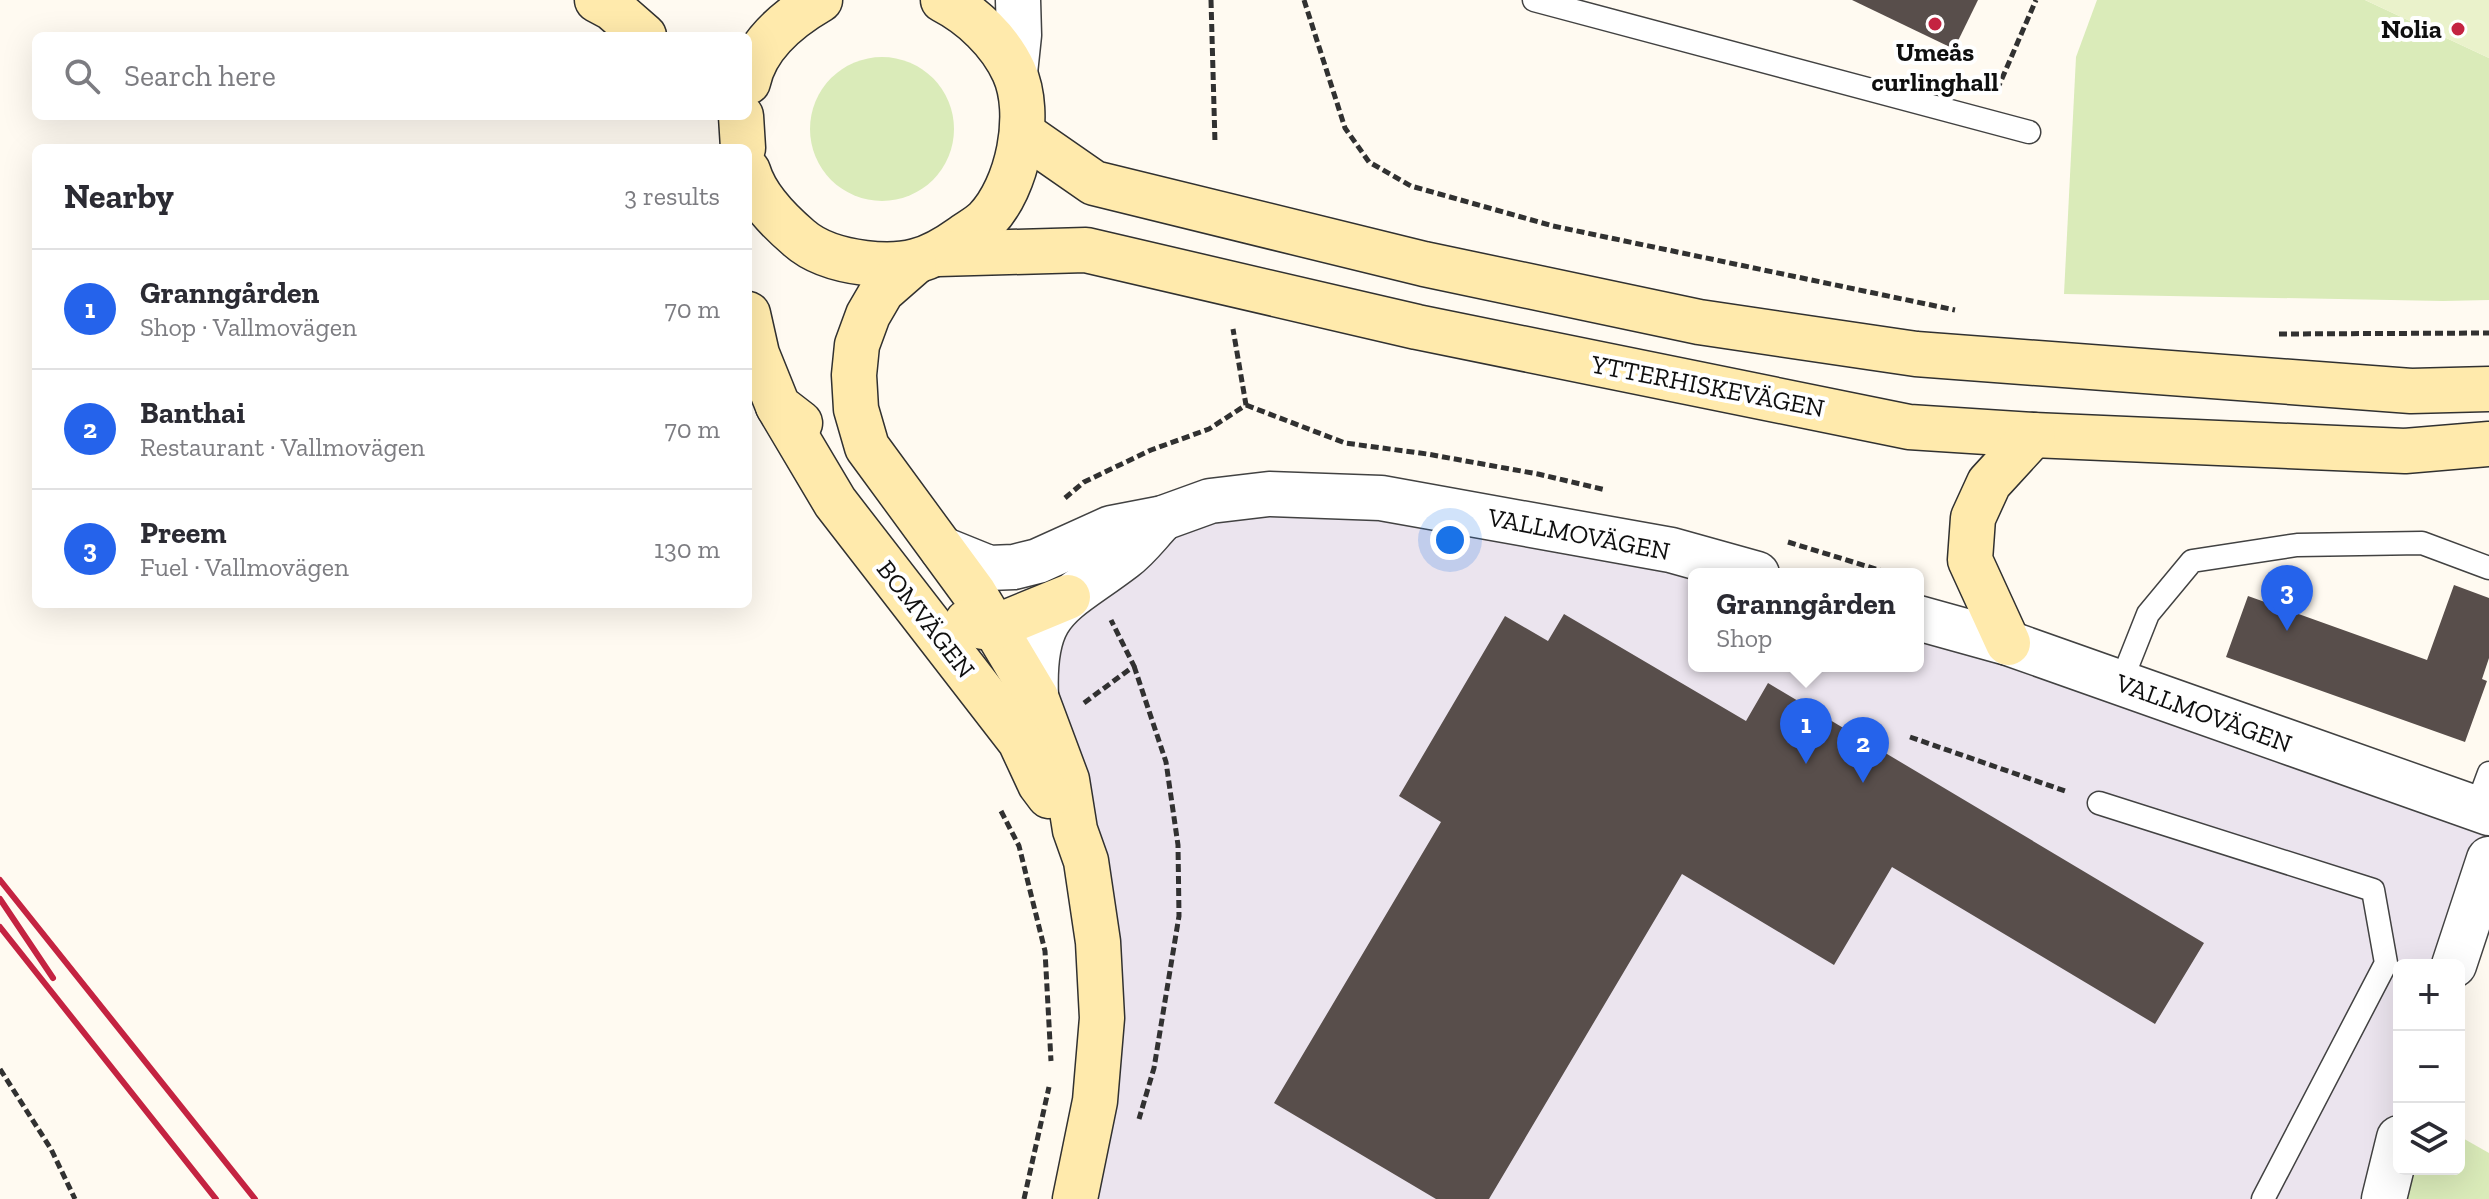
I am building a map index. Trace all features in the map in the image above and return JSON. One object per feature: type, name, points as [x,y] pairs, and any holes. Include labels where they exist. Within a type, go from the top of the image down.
[{"type":"main road","points":[[597,0],[612,8],[639,32]]},
{"type":"main road","points":[[752,71],[769,40],[796,13],[820,0]]},
{"type":"main road","points":[[943,0],[972,18],[995,41],[1015,73]]},
{"type":"main road","name":"BOMVÄGEN","points":[[1015,73],[1022,133],[1017,162],[1006,190],[985,220],[882,291],[868,315],[857,345],[854,375],[856,409],[867,447],[942,549],[988,623],[1020,709]]},
{"type":"main road","points":[[744,142],[746,120]]},
{"type":"main road","points":[[1022,133],[1094,183],[1424,264],[1699,322],[1916,354],[2411,391],[2489,389]]},
{"type":"main road","name":"YTTERHISKEVÄGEN","points":[[752,160],[780,221],[810,248],[844,261],[883,266],[926,259],[1086,250],[1417,327],[1909,427],[2405,451],[2489,444]]},
{"type":"main road","name":"BOMVÄGEN","points":[[752,332],[757,354],[778,406],[835,502],[1020,709],[1067,780],[1075,830],[1086,861],[1098,942],[1102,1018],[1095,1101],[1075,1199]]},
{"type":"main road","name":"BOMVÄGEN","points":[[778,406],[818,437],[953,611],[969,624],[988,623],[1068,597]]},
{"type":"main road","points":[[2008,643],[1970,560],[1973,518],[1989,483],[2033,435]]},
{"type":"street","points":[[1015,73],[1019,35],[1018,0]]},
{"type":"street","name":"VALLMOVÄGEN","points":[[942,549],[989,568],[1014,567],[1038,561],[1111,528],[1163,518],[1210,501],[1269,494],[1381,498],[1671,550],[1736,568]]},
{"type":"street","name":"VALLMOVÄGEN","points":[[1020,709],[1043,626],[1068,597],[1128,556],[1163,518]]},
{"type":"street","name":"VALLMOVÄGEN","points":[[988,623],[1016,578],[1038,561]]},
{"type":"street","name":"VALLMOVÄGEN","points":[[1924,620],[2008,643],[2485,798]]},
{"type":"street","points":[[2456,959],[2489,859]]},
{"type":"street","points":[[2384,1199],[2393,1162]]},
{"type":"lane","points":[[1534,0],[2029,132]]},
{"type":"lane","points":[[2121,682],[2148,614],[2192,561],[2297,545],[2422,543],[2489,568]]},
{"type":"lane","points":[[2099,803],[2373,890],[2392,967],[2263,1199]]},
{"type":"path","points":[[1211,0],[1215,143]]},
{"type":"path","points":[[1304,0],[1345,128],[1369,162],[1411,186],[1553,226],[1970,313]]},
{"type":"path","points":[[1983,120],[2036,0]]},
{"type":"path","points":[[2269,334],[2489,333]]},
{"type":"path","points":[[1134,666],[1166,762],[1178,845],[1179,916],[1154,1068],[1138,1123]]},
{"type":"path","points":[[1910,737],[2099,803]]},
{"type":"path","points":[[0,1069],[51,1149],[75,1199]]},
{"type":"shaded area","points":[[1269,494],[1688,573],[1688,672],[1924,672],[1924,620],[2489,813],[2489,859],[2456,959],[2393,959],[2393,1162],[2384,1199],[1091,1199],[1102,1018],[1034,664],[1128,556]]},
{"type":"green space","points":[[2097,0],[2365,0],[2489,58],[2489,300],[2064,294],[2076,57]]},
{"type":"green space","name":"Nolia","points":[[2365,0],[2489,0],[2489,58]]},
{"type":"green space","points":[[882,57],[909,63],[933,78],[948,102],[954,129],[948,156],[933,180],[909,195],[882,201],[855,195],[831,180],[816,156],[810,129],[816,102],[831,78],[855,63]]},
{"type":"green space","points":[[2465,1139],[2489,1153],[2489,1199],[2384,1199],[2396,1175],[2465,1175]]},
{"type":"building","name":"Umeås curlinghall","points":[[1852,0],[1978,0],[1954,49]]},
{"type":"building","points":[[2454,585],[2489,598],[2489,658],[2482,679],[2487,681],[2465,742],[2226,657],[2248,596],[2427,660]]},
{"type":"building","points":[[1564,614],[1746,721],[1768,683],[2204,943],[2155,1024],[1892,867],[1834,965],[1682,874],[1489,1199],[1436,1199],[1274,1103],[1441,822],[1399,796],[1505,616],[1548,641]]},
{"type":"railway","points":[[0,880],[255,1199]]},
{"type":"railway","points":[[0,899],[53,978]]},
{"type":"railway","points":[[0,927],[216,1199]]},
{"type":"place","name":"Umeås curlinghall","points":[[1935,24]]},
{"type":"place","name":"Nolia","points":[[2458,29]]},
{"type":"place","name":"Preem","points":[[2287,631]]},
{"type":"place","name":"Granngården","points":[[1806,764]]},
{"type":"place","name":"Banthai","points":[[1863,783]]}]
